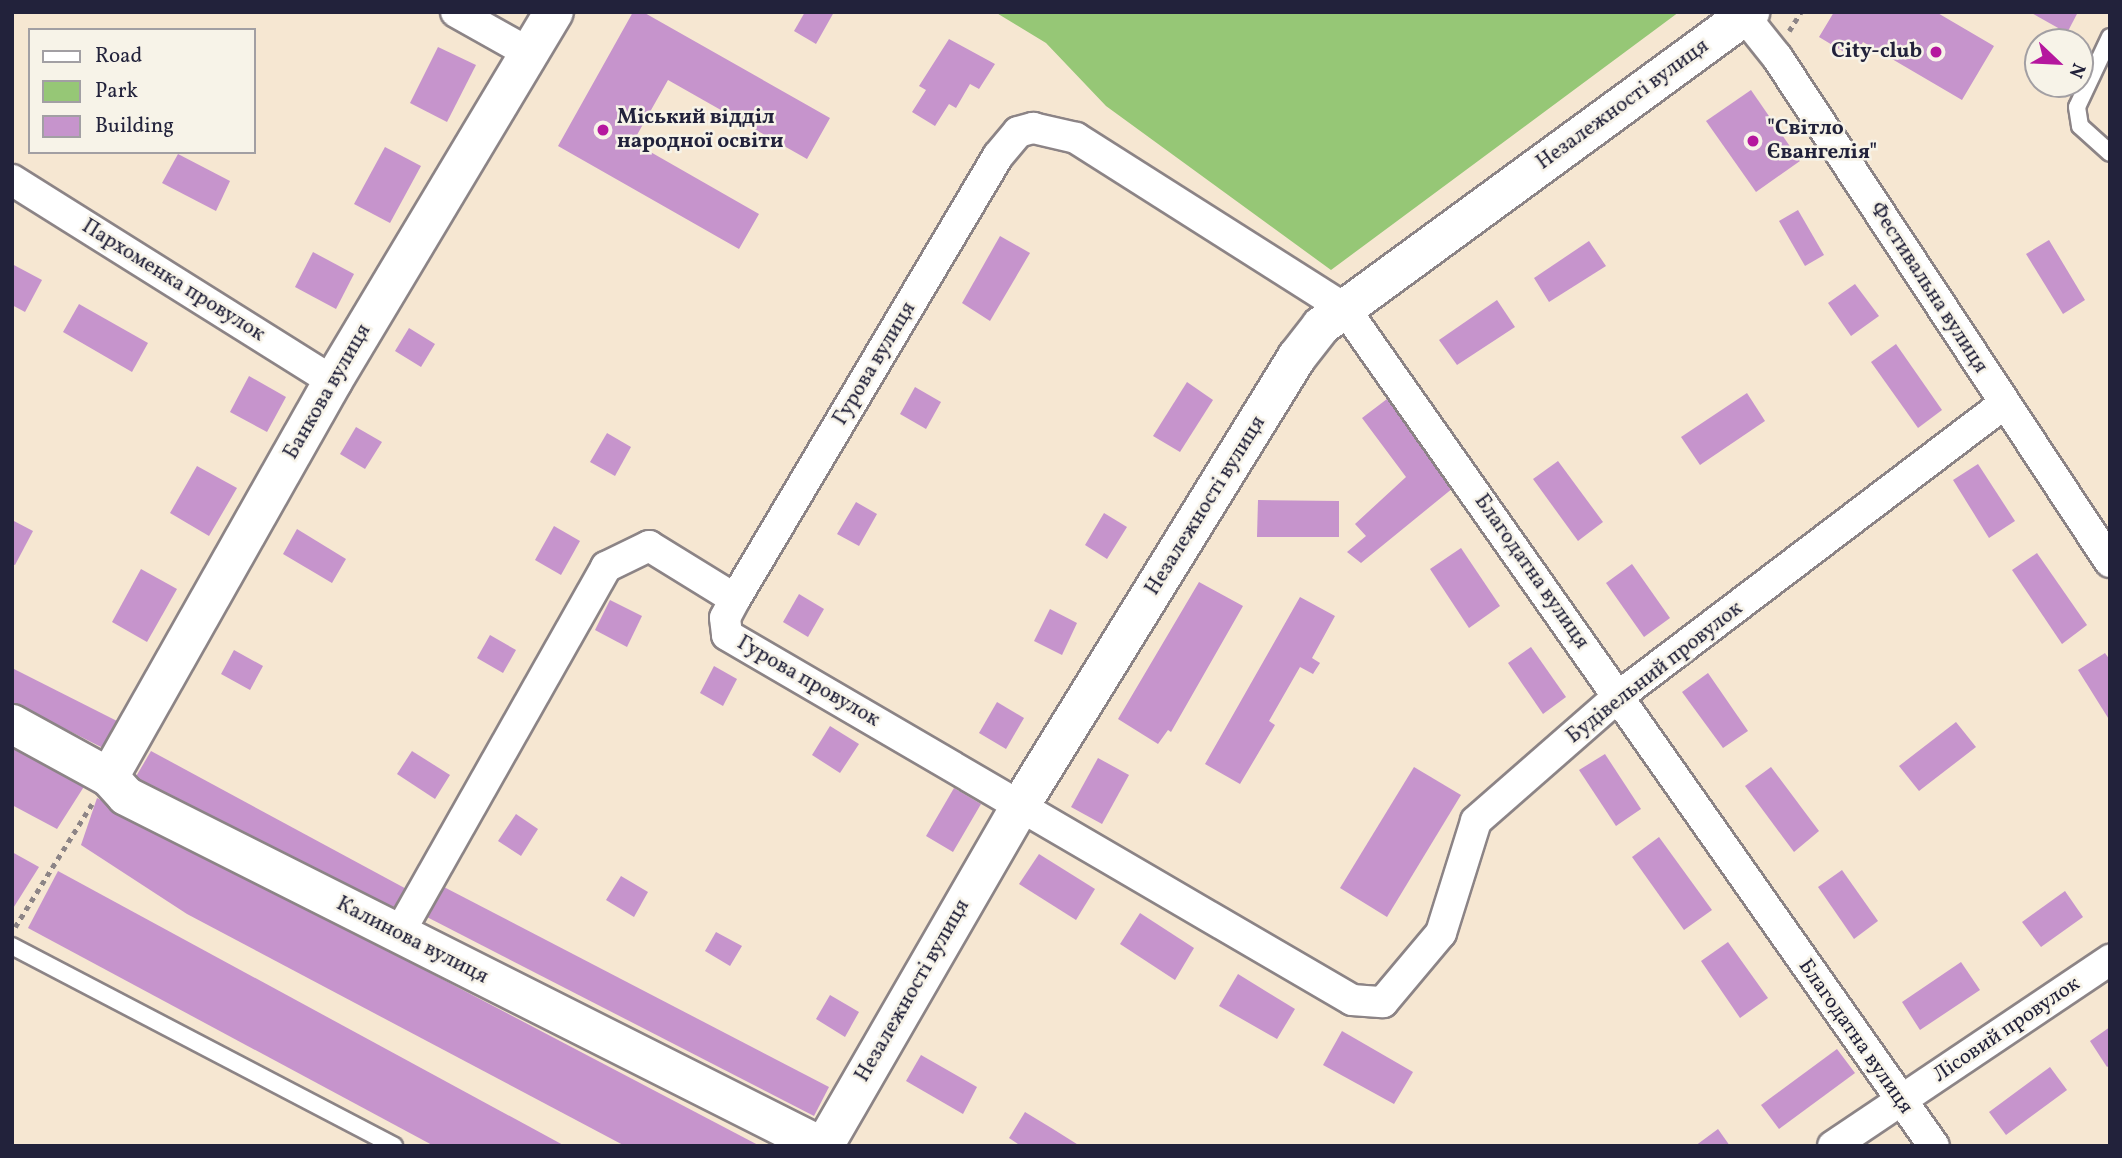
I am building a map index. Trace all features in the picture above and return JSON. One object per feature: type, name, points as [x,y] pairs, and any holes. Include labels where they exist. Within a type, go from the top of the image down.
[{"type":"street","points":[[456,12],[529,53]]},
{"type":"street","name":"Банкова вулиця","points":[[109,776],[333,381],[554,12]]},
{"type":"street","name":"Незалежності вулиця","points":[[822,1146],[1020,806],[1297,357],[1321,326],[1748,15]]},
{"type":"street","name":"Фестивальна вулиця","points":[[1748,15],[2110,562]]},
{"type":"street","name":"Благодатна вулиця","points":[[1018,132],[1033,128],[1076,138],[1345,309],[1619,696],[1899,1102],[1934,1146]]},
{"type":"street","name":"Гурова вулиця","points":[[735,599],[998,156],[1018,132]]},
{"type":"street","name":"Пархоменка провулок","points":[[12,180],[333,381]]},
{"type":"street","name":"Будівельний провулок","points":[[1383,1002],[1441,933],[1476,821],[1619,696],[2004,404]]},
{"type":"street","points":[[398,934],[606,567],[649,546],[735,599]]},
{"type":"street","name":"Гурова провулок","points":[[735,599],[724,618],[727,635],[1352,1000],[1383,1002]]},
{"type":"street","name":"Калинова вулиця","points":[[12,724],[109,776],[126,796],[822,1146]]},
{"type":"street","name":"Лісовий провулок","points":[[1833,1146],[2110,960]]},
{"type":"lane","points":[[2110,37],[2077,107],[2080,126],[2110,153]]},
{"type":"lane","points":[[12,946],[394,1146]]},
{"type":"path","points":[[12,931],[109,776]]},
{"type":"green space","points":[[995,12],[1679,12],[1331,270],[1106,106],[1046,43]]},
{"type":"building","name":"Міський відділ народної освіти","points":[[633,12],[643,12],[830,118],[807,159],[668,80],[633,142],[759,214],[739,249],[558,146]]},
{"type":"building","points":[[805,12],[834,12],[816,44],[794,31]]},
{"type":"building","name":"City-club","points":[[1834,12],[1936,12],[1994,46],[1962,100],[1863,42],[1854,58],[1819,37]]},
{"type":"building","points":[[2030,12],[2078,12],[2070,28],[2058,28]]},
{"type":"building","points":[[949,39],[995,64],[979,89],[970,84],[956,108],[949,104],[935,126],[912,112],[926,90],[919,86]]},
{"type":"building","points":[[438,47],[476,65],[447,122],[410,103]]},
{"type":"building","name":"\"Світло Євангелія\"","points":[[1751,90],[1800,161],[1756,192],[1706,121]]},
{"type":"building","points":[[385,147],[421,166],[390,223],[354,204]]},
{"type":"building","points":[[178,154],[230,181],[216,211],[162,183]]},
{"type":"building","points":[[1798,210],[1824,255],[1805,266],[1779,221]]},
{"type":"building","points":[[1000,236],[1030,253],[990,321],[962,303]]},
{"type":"building","points":[[2049,240],[2085,300],[2063,314],[2026,254]]},
{"type":"building","points":[[1589,241],[1606,266],[1549,302],[1534,278]]},
{"type":"building","points":[[313,252],[354,274],[336,309],[295,287]]},
{"type":"building","points":[[12,264],[42,280],[25,312],[12,305]]},
{"type":"building","points":[[1855,284],[1879,316],[1851,336],[1828,303]]},
{"type":"building","points":[[1497,300],[1515,327],[1457,365],[1439,340]]},
{"type":"building","points":[[79,304],[148,343],[132,372],[63,332]]},
{"type":"building","points":[[409,328],[435,344],[421,367],[395,351]]},
{"type":"building","points":[[1896,344],[1942,410],[1918,428],[1871,362]]},
{"type":"building","points":[[249,376],[286,397],[267,432],[230,412]]},
{"type":"building","points":[[1187,382],[1213,400],[1180,452],[1153,436]]},
{"type":"building","points":[[915,387],[941,402],[926,429],[900,414]]},
{"type":"building","points":[[1747,393],[1765,421],[1700,465],[1681,437]]},
{"type":"building","points":[[1387,399],[1453,488],[1361,563],[1347,552],[1366,536],[1355,524],[1406,477],[1362,418]]},
{"type":"building","points":[[356,427],[382,442],[365,469],[340,454]]},
{"type":"building","points":[[607,433],[631,447],[615,476],[590,462]]},
{"type":"building","points":[[1558,461],[1603,522],[1578,541],[1533,479]]},
{"type":"building","points":[[1978,464],[2015,521],[1989,538],[1953,480]]},
{"type":"building","points":[[197,466],[237,488],[209,536],[170,513]]},
{"type":"building","points":[[1258,500],[1339,501],[1339,537],[1257,537]]},
{"type":"building","points":[[856,502],[877,514],[859,546],[837,534]]},
{"type":"building","points":[[1104,513],[1127,527],[1107,559],[1085,545]]},
{"type":"building","points":[[12,520],[33,531],[15,565],[12,564]]},
{"type":"building","points":[[554,526],[580,541],[561,575],[535,560]]},
{"type":"building","points":[[297,529],[346,559],[332,583],[283,554]]},
{"type":"building","points":[[1461,548],[1500,606],[1469,628],[1430,569]]},
{"type":"building","points":[[2037,553],[2087,625],[2062,644],[2012,570]]},
{"type":"building","points":[[1632,564],[1670,618],[1644,637],[1606,583]]},
{"type":"building","points":[[141,569],[177,589],[147,642],[112,622]]},
{"type":"building","points":[[1199,582],[1243,606],[1171,732],[1168,730],[1158,744],[1118,719]]},
{"type":"building","points":[[799,594],[824,609],[808,637],[783,622]]},
{"type":"building","points":[[1300,597],[1335,616],[1312,658],[1320,663],[1313,674],[1300,667],[1269,721],[1275,725],[1240,784],[1205,764]]},
{"type":"building","points":[[610,600],[642,616],[627,647],[595,630]]},
{"type":"building","points":[[1050,609],[1077,623],[1062,655],[1034,641]]},
{"type":"building","points":[[490,635],[516,650],[503,673],[477,658]]},
{"type":"building","points":[[1531,647],[1566,697],[1543,714],[1508,663]]},
{"type":"building","points":[[234,650],[263,666],[250,690],[221,674]]},
{"type":"building","points":[[2105,653],[2110,660],[2110,721],[2078,670]]},
{"type":"building","points":[[714,666],[737,679],[723,706],[700,693]]},
{"type":"building","points":[[12,668],[119,722],[105,749],[12,702]]},
{"type":"building","points":[[1708,673],[1748,731],[1723,748],[1682,692]]},
{"type":"building","points":[[997,702],[1024,718],[1006,749],[979,733]]},
{"type":"building","points":[[1956,722],[1976,747],[1919,791],[1899,766]]},
{"type":"building","points":[[830,726],[859,744],[840,773],[812,755]]},
{"type":"building","points":[[12,746],[85,785],[57,829],[12,805]]},
{"type":"building","points":[[151,751],[412,892],[394,918],[131,785]]},
{"type":"building","points":[[412,751],[450,775],[435,799],[397,774]]},
{"type":"building","points":[[1605,754],[1641,809],[1616,826],[1579,770]]},
{"type":"building","points":[[1098,758],[1129,775],[1102,824],[1071,807]]},
{"type":"building","points":[[1414,767],[1461,795],[1387,917],[1340,888]]},
{"type":"building","points":[[1771,767],[1819,831],[1794,852],[1745,786]]},
{"type":"building","points":[[954,788],[981,804],[953,852],[926,836]]},
{"type":"building","points":[[97,798],[760,1146],[625,1146],[187,914],[81,845]]},
{"type":"building","points":[[516,814],[538,829],[521,856],[498,841]]},
{"type":"building","points":[[1659,837],[1712,910],[1684,930],[1632,857]]},
{"type":"building","points":[[12,852],[39,867],[12,910]]},
{"type":"building","points":[[1039,854],[1095,889],[1076,920],[1019,884]]},
{"type":"building","points":[[1842,870],[1878,921],[1854,939],[1818,887]]},
{"type":"building","points":[[58,871],[565,1146],[434,1146],[28,928]]},
{"type":"building","points":[[621,876],[648,892],[634,917],[606,900]]},
{"type":"building","points":[[442,886],[829,1087],[814,1116],[425,916]]},
{"type":"building","points":[[2065,891],[2083,917],[2041,947],[2022,922]]},
{"type":"building","points":[[1140,913],[1194,948],[1175,980],[1120,944]]},
{"type":"building","points":[[716,932],[742,946],[730,966],[705,951]]},
{"type":"building","points":[[1728,942],[1768,998],[1740,1018],[1701,961]]},
{"type":"building","points":[[1961,962],[1980,990],[1920,1030],[1902,1002]]},
{"type":"building","points":[[1238,974],[1295,1009],[1277,1039],[1219,1006]]},
{"type":"building","points":[[830,995],[859,1012],[845,1037],[816,1019]]},
{"type":"building","points":[[2110,1027],[2110,1065],[2107,1067],[2090,1041]]},
{"type":"building","points":[[1342,1031],[1413,1072],[1394,1104],[1323,1065]]},
{"type":"building","points":[[1837,1049],[1855,1073],[1779,1129],[1761,1105]]},
{"type":"building","points":[[921,1055],[977,1087],[963,1114],[906,1081]]},
{"type":"building","points":[[2050,1067],[2067,1090],[2006,1135],[1989,1112]]},
{"type":"building","points":[[1025,1112],[1080,1146],[1021,1146],[1009,1138]]},
{"type":"building","points":[[1718,1129],[1730,1146],[1695,1146]]},
{"type":"place","name":"City-club","points":[[1936,52]]},
{"type":"place","name":"Міський відділ народної освіти","points":[[603,130]]},
{"type":"place","name":"\"Світло Євангелія\"","points":[[1753,141]]}]
